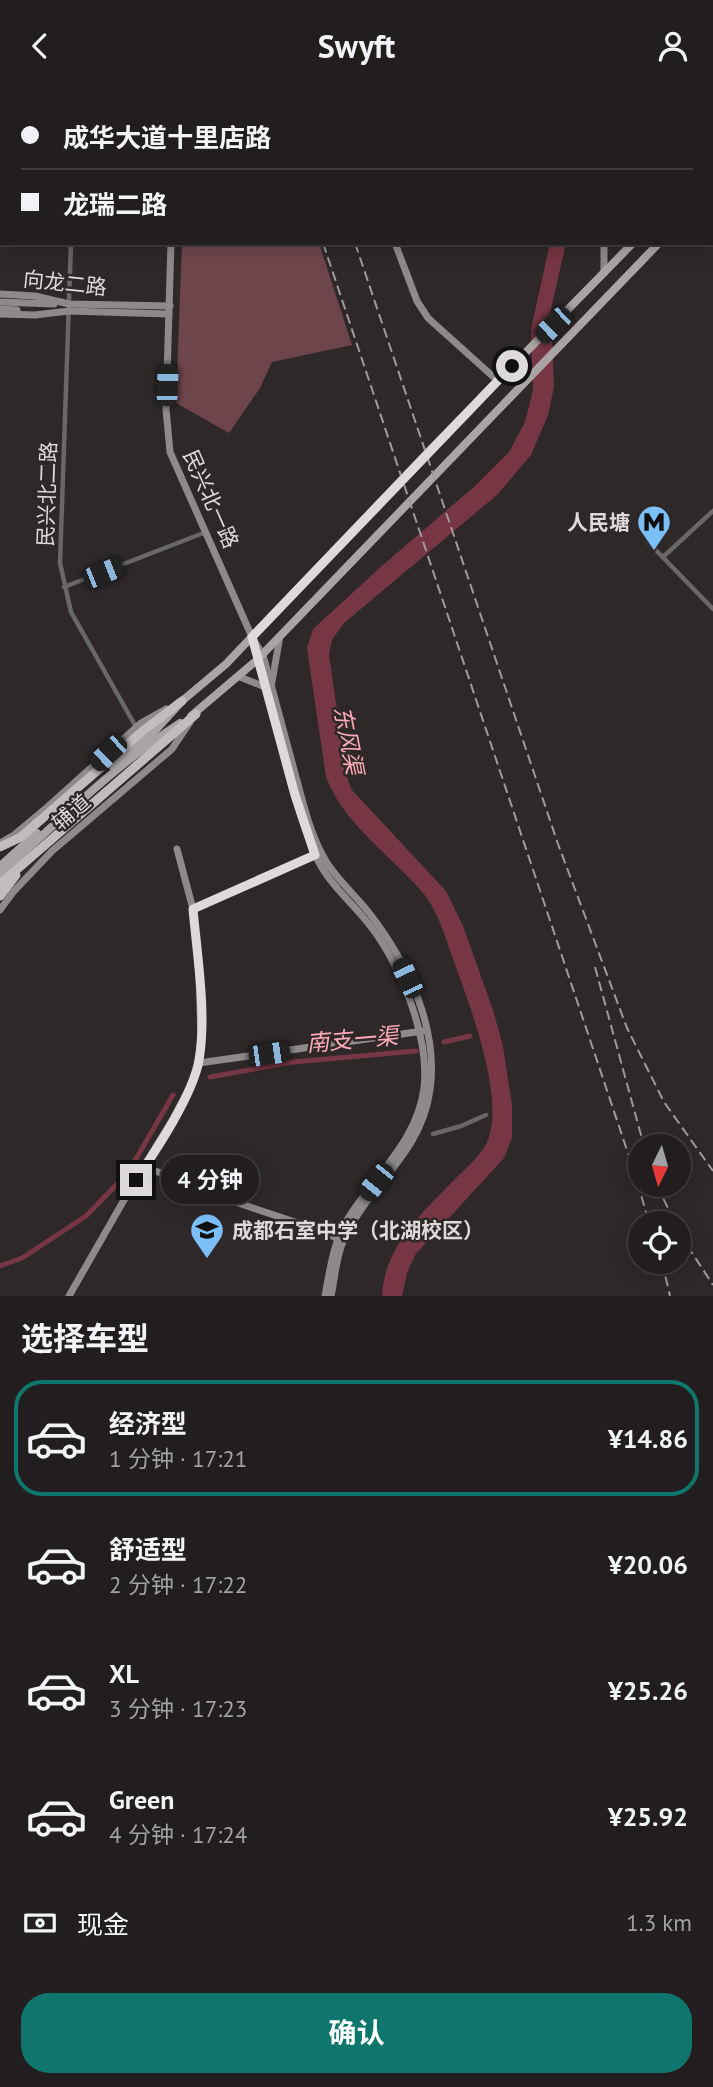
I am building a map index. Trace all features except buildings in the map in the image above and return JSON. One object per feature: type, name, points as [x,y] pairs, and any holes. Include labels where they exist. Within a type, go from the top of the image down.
[{"type":"highway","points":[[0,884],[26,861],[182,701]]},
{"type":"highway","points":[[0,847],[21,837],[149,736],[196,714]]},
{"type":"highway","points":[[0,896],[26,861]]},
{"type":"main road","points":[[182,701],[226,664],[631,245]]},
{"type":"main road","points":[[196,714],[260,657],[657,245]]},
{"type":"main road","points":[[0,866],[149,736]]},
{"type":"main road","points":[[0,874],[149,736]]},
{"type":"street","name":"民兴北二路","points":[[71,245],[60,563],[71,611],[149,736]]},
{"type":"street","name":"民兴北一路","points":[[171,245],[166,409],[169,443],[175,463],[260,657],[318,853],[387,937],[414,992],[423,1031],[425,1065],[419,1111],[402,1147],[362,1199],[340,1240]]},
{"type":"street","points":[[396,245],[417,301],[428,318],[498,380]]},
{"type":"street","points":[[604,245],[604,274]]},
{"type":"street","name":"向龙二路","points":[[0,294],[35,296],[69,308]]},
{"type":"street","points":[[0,302],[69,308]]},
{"type":"street","name":"向龙二路","points":[[0,312],[35,315],[69,308],[169,310]]},
{"type":"street","points":[[663,558],[713,511]]},
{"type":"street","points":[[64,587],[206,532]]},
{"type":"street","points":[[649,543],[713,609]]},
{"type":"street","points":[[240,677],[269,687],[280,636]]},
{"type":"street","name":"辅道","points":[[0,909],[52,851],[172,749],[196,714]]},
{"type":"street","points":[[0,847],[149,736]]},
{"type":"street","points":[[68,1296],[174,1117],[199,1063],[200,987],[193,909],[177,849]]},
{"type":"street","points":[[193,909],[318,853]]},
{"type":"street","points":[[199,1063],[423,1031]]},
{"type":"street","points":[[433,1134],[486,1115]]},
{"type":"street","points":[[145,1167],[322,1231],[340,1240]]},
{"type":"street","points":[[325,1296],[340,1240]]},
{"type":"street","points":[[331,1296],[340,1240]]},
{"type":"shaded area","points":[[182,245],[320,245],[352,345],[272,362],[260,388],[229,433],[176,403]]},
{"type":"shaded area","points":[[550,245],[566,245],[551,309],[554,387],[548,415],[531,455],[497,495],[344,623],[332,640],[329,654],[346,774],[351,789],[446,891],[463,926],[493,1010],[503,1046],[512,1105],[512,1138],[504,1158],[415,1255],[407,1273],[402,1296],[382,1296],[384,1278],[398,1245],[431,1203],[485,1146],[491,1128],[490,1081],[469,1002],[434,910],[424,894],[357,825],[334,794],[326,777],[307,648],[313,629],[475,486],[509,452],[525,422],[533,390],[531,329]]},
{"type":"waterway","name":"南支一渠","points":[[444,1042],[470,1036]]},
{"type":"waterway","name":"南支一渠","points":[[210,1077],[293,1062],[416,1051]]},
{"type":"waterway","name":"南支一渠","points":[[0,1266],[22,1258],[86,1216],[133,1164],[173,1095]]},
{"type":"railway","points":[[324,245],[646,1211]]},
{"type":"railway","points":[[356,245],[558,844],[627,1028],[664,1102],[713,1171]]},
{"type":"railway","points":[[595,967],[641,1134]]},
{"type":"railway","points":[[663,1197],[669,1211]]},
{"type":"railway","points":[[691,1251],[713,1285]]},
{"type":"railway","points":[[665,1274],[670,1296]]},
{"type":"place","name":"人民塘","points":[[654,552]]},
{"type":"place","name":"成都石室中学（北湖校区）","points":[[207,1260]]},
{"type":"route","points":[[136,1180],[174,1117],[199,1063],[199,974],[193,909],[315,855],[295,795],[252,637],[512,366]]},
{"type":"water label","name":"东风渠","points":[[349,740]]}]
